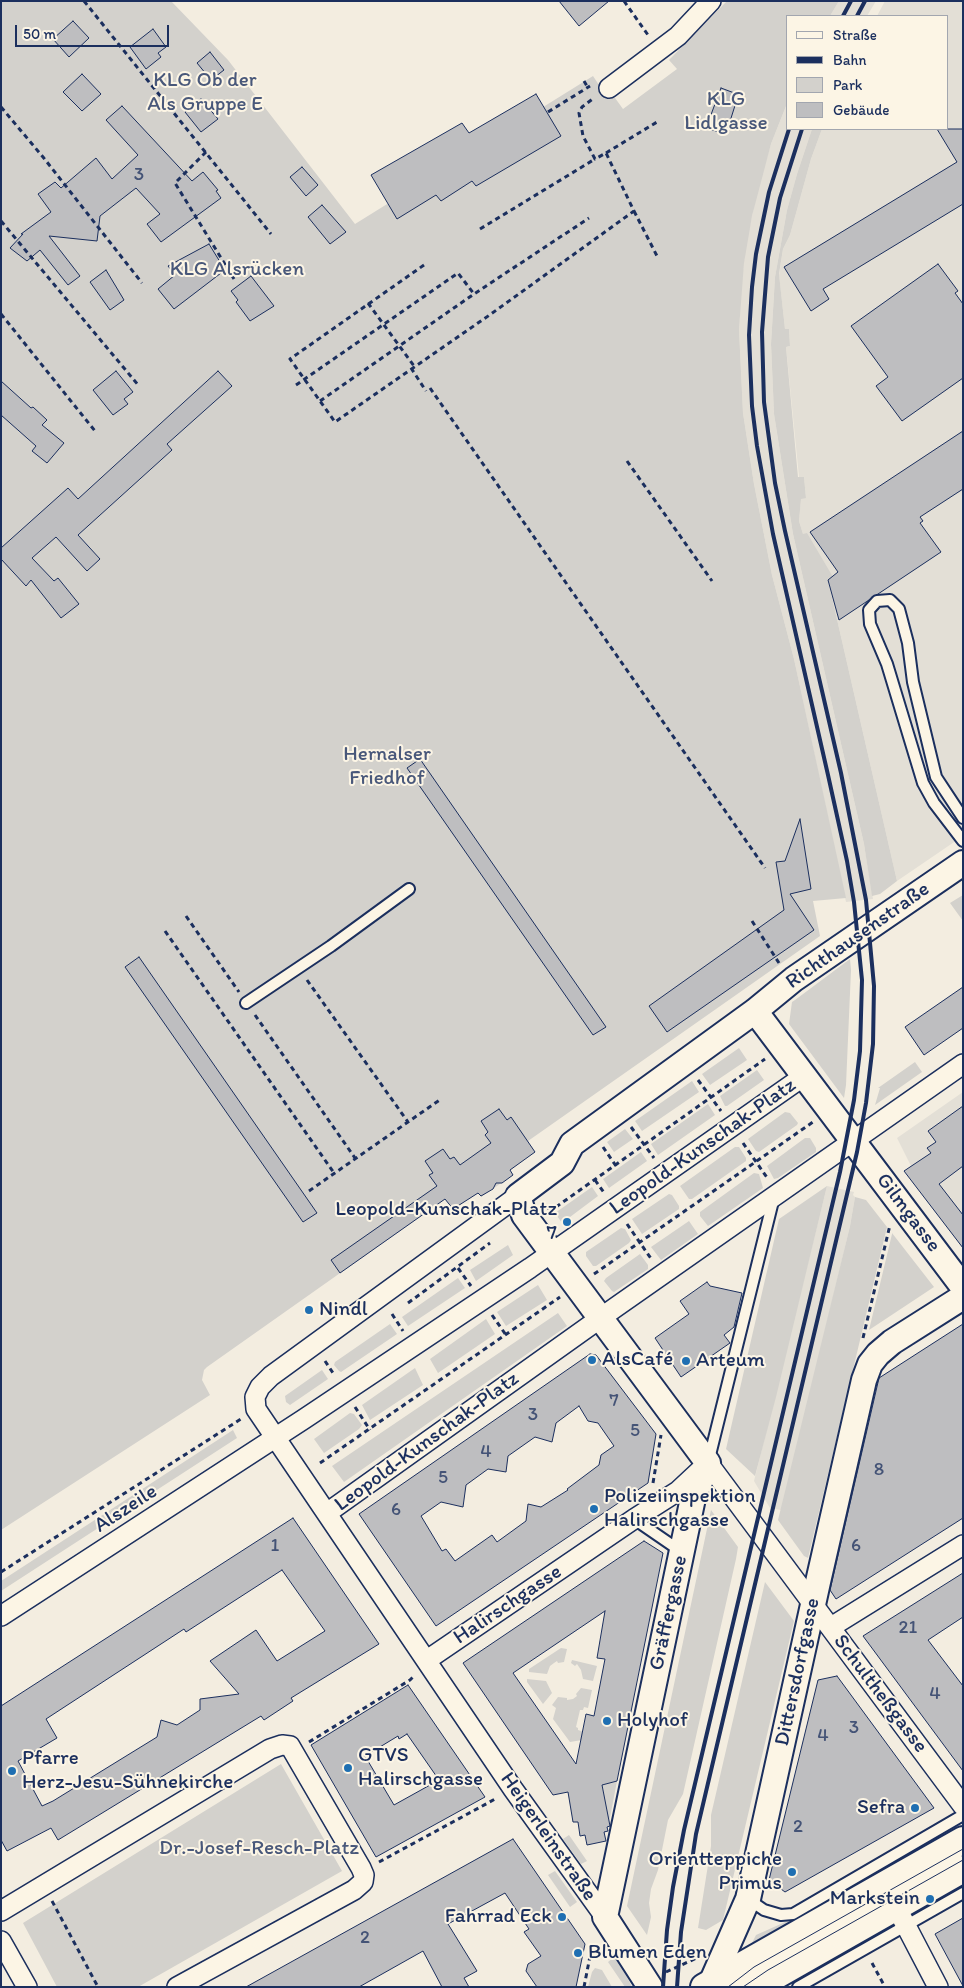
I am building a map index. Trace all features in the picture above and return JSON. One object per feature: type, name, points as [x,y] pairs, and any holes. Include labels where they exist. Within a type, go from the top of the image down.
[{"type":"main road","points":[[761,1976],[892,1901],[963,1840]]},
{"type":"main road","points":[[714,1985],[963,1869]]},
{"type":"street","points":[[602,86],[672,41],[711,1]]},
{"type":"street","name":"Richthausenstraße","points":[[755,1012],[794,979],[963,863]]},
{"type":"street","points":[[256,1409],[255,1397],[260,1387],[270,1376],[521,1206],[562,1163],[572,1144],[755,1012]]},
{"type":"street","name":"Leopold-Kunschak-Platz","points":[[256,1409],[327,1513],[853,1140],[755,1012]]},
{"type":"street","points":[[853,1140],[963,1064]]},
{"type":"street","name":"Leopold-Kunschak-Platz","points":[[276,1438],[552,1253],[804,1076]]},
{"type":"street","name":"Gilmgasse","points":[[853,1140],[963,1287]]},
{"type":"street","points":[[521,1206],[552,1253],[600,1318]]},
{"type":"street","points":[[870,1348],[892,1342],[963,1297]]},
{"type":"street","name":"Schultheßgasse","points":[[600,1318],[963,1806]]},
{"type":"street","name":"Dittersdorfgasse","points":[[714,1985],[748,1899],[813,1603],[864,1380],[870,1364],[870,1348]]},
{"type":"street","name":"Alszeile","points":[[1,1616],[276,1438]]},
{"type":"street","name":"Halirschgasse","points":[[427,1660],[678,1491],[708,1463]]},
{"type":"street","name":"Gräffergasse","points":[[605,1917],[693,1498],[708,1463]]},
{"type":"street","name":"Heigerleinstraße","points":[[327,1513],[513,1788],[605,1917],[650,1987]]},
{"type":"street","points":[[831,1627],[963,1545]]},
{"type":"street","points":[[1,1911],[270,1750],[282,1745],[290,1746],[361,1868],[364,1875],[363,1882],[354,1890],[177,1987]]},
{"type":"street","points":[[892,1901],[938,1987]]},
{"type":"street","points":[[1,1941],[27,1987]]},
{"type":"lane","points":[[963,818],[936,776],[913,682],[908,643],[899,609],[890,600],[877,601],[869,610],[870,624],[887,664],[923,783],[934,803],[963,841]]},
{"type":"lane","points":[[246,1003],[331,946],[409,889]]},
{"type":"lane","name":"Gräffergasse","points":[[708,1463],[776,1195]]},
{"type":"lane","points":[[634,1519],[682,1552]]},
{"type":"lane","points":[[748,1899],[764,1910],[781,1915],[793,1914],[963,1815]]},
{"type":"lane","points":[[798,1987],[892,1901],[963,1892]]},
{"type":"lane","points":[[714,1985],[761,1976]]},
{"type":"path","points":[[84,1],[272,234]]},
{"type":"path","points":[[624,1],[650,38]]},
{"type":"path","points":[[584,81],[588,88]]},
{"type":"path","points":[[548,112],[588,88],[602,86]]},
{"type":"path","points":[[595,159],[583,136],[579,113],[602,86]]},
{"type":"path","points":[[1,107],[142,282]]},
{"type":"path","points":[[480,229],[657,122]]},
{"type":"path","points":[[206,152],[175,183],[234,280]]},
{"type":"path","points":[[606,153],[657,256]]},
{"type":"path","points":[[424,265],[290,359],[335,422],[634,211]]},
{"type":"path","points":[[320,400],[589,218]]},
{"type":"path","points":[[1,221],[139,386]]},
{"type":"path","points":[[296,385],[458,274],[474,294]]},
{"type":"path","points":[[368,303],[765,868]]},
{"type":"path","points":[[1,314],[96,431]]},
{"type":"path","points":[[627,461],[712,581]]},
{"type":"path","points":[[186,916],[355,1158]]},
{"type":"path","points":[[752,921],[782,966]]},
{"type":"path","points":[[165,931],[334,1173]]},
{"type":"path","points":[[298,968],[408,1122]]},
{"type":"path","points":[[521,1206],[556,1208],[759,1064],[781,1045]]},
{"type":"path","points":[[696,1077],[722,1112]]},
{"type":"path","points":[[309,1191],[441,1099]]},
{"type":"path","points":[[629,1125],[654,1160]]},
{"type":"path","points":[[740,1139],[776,1195]]},
{"type":"path","points":[[602,1144],[616,1166]]},
{"type":"path","points":[[595,1180],[606,1195]]},
{"type":"path","points":[[624,1221],[662,1275]]},
{"type":"path","points":[[870,1348],[890,1223]]},
{"type":"path","points":[[458,1268],[472,1287]]},
{"type":"path","points":[[491,1313],[506,1335]]},
{"type":"path","points":[[392,1314],[404,1334]]},
{"type":"path","points":[[325,1361],[337,1379]]},
{"type":"path","points":[[355,1407],[370,1430]]},
{"type":"path","points":[[1,1572],[256,1409]]},
{"type":"path","points":[[652,1486],[661,1434]]},
{"type":"path","points":[[307,1744],[410,1680],[427,1660]]},
{"type":"path","points":[[376,1864],[513,1788]]},
{"type":"path","points":[[45,1885],[98,1987]]},
{"type":"path","points":[[584,1987],[592,1946]]},
{"type":"path","points":[[650,1987],[666,1972],[702,1956]]},
{"type":"path","points":[[872,1963],[885,1987]]},
{"type":"shaded area","points":[[839,1],[876,1],[868,15],[831,15]]},
{"type":"shaded area","points":[[885,1],[963,1],[963,836],[897,881],[828,580],[803,534],[799,521],[801,498],[806,498],[804,477],[799,477],[786,347],[790,346],[789,329],[785,329],[779,275],[783,249],[790,235],[811,159],[822,130],[949,130],[949,15],[878,15]]},
{"type":"shaded area","points":[[786,106],[786,130],[812,130],[787,210],[775,277],[771,344],[774,414],[793,534],[864,844],[873,899],[846,902],[794,659],[772,575],[754,484],[743,413],[739,329],[740,298],[746,243],[759,184],[771,144]]},
{"type":"shaded area","points":[[963,1092],[963,1248],[904,1171],[911,1166],[897,1138]]},
{"type":"shaded area","points":[[827,1186],[854,1192],[853,1195],[855,1197],[850,1226],[781,1510],[770,1508],[754,1481]]},
{"type":"green space","name":"Hernalser Friedhof","points":[[1,1],[171,1],[228,60],[355,224],[593,76],[605,94],[610,91],[623,109],[677,69],[669,60],[727,1],[839,1],[831,15],[786,15],[786,106],[771,144],[752,216],[744,263],[739,329],[743,413],[754,484],[772,575],[794,659],[846,898],[813,901],[820,936],[528,1141],[535,1152],[510,1170],[513,1175],[481,1197],[479,1192],[453,1209],[445,1199],[207,1367],[204,1370],[202,1380],[210,1395],[1,1530]]},
{"type":"green space","points":[[812,130],[822,130],[811,159],[790,235],[783,249],[779,274],[785,329],[789,329],[790,346],[786,347],[798,477],[804,477],[806,498],[801,499],[799,521],[803,534],[807,533],[833,577],[828,580],[897,881],[880,894],[872,896],[864,844],[793,534],[774,414],[771,344],[775,277],[787,210]]},
{"type":"green space","points":[[963,895],[963,921],[950,903]]},
{"type":"green space","points":[[850,959],[844,1098],[789,1024],[792,1002]]},
{"type":"green space","points":[[739,1048],[747,1060],[710,1085],[702,1074]]},
{"type":"green space","points":[[915,1062],[922,1072],[875,1105],[880,1088],[878,1088]]},
{"type":"green space","points":[[757,1070],[764,1080],[725,1106],[720,1096]]},
{"type":"green space","points":[[692,1081],[699,1092],[642,1131],[635,1121]]},
{"type":"green space","points":[[708,1104],[715,1115],[658,1155],[651,1144]]},
{"type":"green space","points":[[785,1112],[790,1113],[798,1123],[797,1125],[759,1152],[756,1151],[748,1139]]},
{"type":"green space","points":[[625,1129],[633,1139],[614,1152],[607,1142]]},
{"type":"green space","points":[[805,1138],[810,1138],[816,1148],[816,1152],[774,1179],[767,1166]]},
{"type":"green space","points":[[735,1147],[739,1147],[746,1161],[692,1199],[689,1199],[680,1186]]},
{"type":"green space","points":[[641,1152],[647,1161],[609,1188],[603,1179]]},
{"type":"green space","points":[[754,1173],[759,1174],[763,1188],[708,1226],[700,1216],[700,1212]]},
{"type":"green space","points":[[827,1186],[755,1476],[726,1449],[779,1219]]},
{"type":"green space","points":[[592,1187],[598,1196],[562,1223],[555,1213]]},
{"type":"green space","points":[[669,1194],[672,1195],[679,1209],[642,1234],[632,1219]]},
{"type":"green space","points":[[855,1197],[866,1200],[887,1227],[808,1558],[804,1556],[778,1520],[850,1226]]},
{"type":"green space","points":[[689,1221],[698,1234],[661,1260],[651,1247]]},
{"type":"green space","points":[[621,1228],[625,1229],[631,1240],[629,1243],[596,1266],[593,1266],[586,1256],[586,1252]]},
{"type":"green space","points":[[892,1234],[934,1287],[869,1330]]},
{"type":"green space","points":[[508,1245],[513,1255],[476,1281],[470,1270]]},
{"type":"green space","points":[[640,1254],[648,1265],[648,1269],[614,1292],[612,1291],[604,1281],[606,1278]]},
{"type":"green space","points":[[458,1278],[465,1288],[408,1326],[402,1317]]},
{"type":"green space","points":[[538,1285],[547,1300],[506,1326],[497,1312]]},
{"type":"green space","points":[[558,1313],[567,1326],[344,1482],[332,1466]]},
{"type":"green space","points":[[486,1319],[495,1334],[438,1373],[430,1359]]},
{"type":"green space","points":[[390,1324],[397,1334],[341,1372],[334,1365],[335,1362]]},
{"type":"green space","points":[[415,1368],[423,1385],[370,1420],[362,1405]]},
{"type":"green space","points":[[322,1370],[328,1379],[290,1405],[286,1402],[285,1396]]},
{"type":"green space","points":[[350,1413],[354,1414],[362,1425],[324,1453],[314,1439]]},
{"type":"green space","points":[[233,1430],[237,1438],[1,1591],[1,1581]]},
{"type":"green space","points":[[711,1510],[738,1547],[683,1794],[668,1820],[658,1870],[651,1889],[649,1903],[651,1917],[647,1935],[627,1906]]},
{"type":"green space","points":[[765,1582],[794,1621],[723,1920],[706,1930],[698,1928],[711,1846],[711,1815]]},
{"type":"green space","points":[[561,1648],[567,1649],[564,1662],[558,1663],[557,1661],[554,1663],[550,1666],[547,1674],[529,1672],[529,1669]]},
{"type":"green space","points":[[572,1660],[597,1666],[593,1681],[583,1679],[581,1670],[577,1664],[575,1666],[571,1663]]},
{"type":"green space","points":[[527,1679],[546,1681],[552,1693],[543,1704],[527,1682]]},
{"type":"green space","points":[[581,1688],[592,1690],[588,1708],[584,1707],[583,1710],[580,1710],[576,1727],[584,1732],[582,1740],[570,1742],[553,1719],[556,1708],[552,1705],[558,1697],[567,1698],[567,1700],[573,1699]]},
{"type":"green space","name":"Dr.-Josef-Resch-Platz","points":[[281,1764],[342,1871],[138,1987],[57,1987],[23,1923]]},
{"type":"green space","points":[[617,1781],[609,1823],[602,1785]]},
{"type":"green space","points":[[952,1829],[956,1836],[866,1886],[862,1880]]},
{"type":"green space","points":[[569,1835],[587,1861],[581,1864],[563,1839]]},
{"type":"green space","points":[[555,1871],[577,1902],[570,1907],[548,1875]]},
{"type":"green space","points":[[854,1884],[858,1891],[746,1955],[756,1935],[783,1923]]},
{"type":"green space","points":[[877,1925],[882,1933],[786,1987],[767,1987]]},
{"type":"green space","points":[[614,1957],[632,1987],[625,1987],[608,1962]]},
{"type":"green space","points":[[595,1968],[602,1970],[612,1987],[588,1987]]},
{"type":"building","points":[[559,1],[609,1],[579,26]]},
{"type":"building","points":[[73,21],[89,38],[69,57],[53,39]]},
{"type":"building","points":[[153,29],[166,47],[158,53],[161,57],[146,69],[130,47]]},
{"type":"building","points":[[210,52],[224,70],[211,80],[197,63]]},
{"type":"building","points":[[82,74],[101,94],[82,111],[63,92]]},
{"type":"building","points":[[721,88],[738,96],[726,134],[706,128]]},
{"type":"building","points":[[536,94],[561,136],[476,186],[472,181],[441,201],[436,195],[397,219],[371,175],[462,123],[469,133]]},
{"type":"building","points":[[201,99],[218,119],[201,132],[185,112]]},
{"type":"building","points":[[122,106],[192,181],[203,172],[218,190],[216,191],[221,198],[161,242],[147,224],[160,214],[136,188],[100,216],[97,241],[49,236],[80,276],[68,285],[40,250],[27,261],[10,248],[23,234],[21,234],[51,212],[38,194],[55,182],[61,188],[96,158],[112,179],[138,155],[106,120]]},
{"type":"building","points":[[963,129],[963,204],[823,289],[829,299],[811,311],[784,267],[957,162],[938,130]]},
{"type":"building","points":[[302,167],[318,185],[306,196],[290,177]]},
{"type":"building","points":[[322,205],[346,232],[330,244],[308,217]]},
{"type":"building","points":[[209,244],[225,270],[174,309],[158,289],[175,275],[168,266]]},
{"type":"building","points":[[938,264],[958,291],[955,293],[963,304],[963,378],[902,421],[876,386],[888,377],[851,326]]},
{"type":"building","points":[[106,270],[124,300],[110,310],[90,282]]},
{"type":"building","points":[[251,276],[274,306],[250,321],[236,302],[238,300],[231,291]]},
{"type":"building","points":[[116,371],[133,392],[124,399],[128,404],[113,415],[93,390]]},
{"type":"building","points":[[218,371],[232,386],[167,444],[172,450],[78,535],[100,559],[87,571],[56,537],[32,558],[54,581],[58,578],[79,604],[61,618],[31,580],[26,586],[1,559],[1,548],[68,488],[78,499]]},
{"type":"building","points":[[1,381],[47,420],[42,425],[64,443],[47,463],[32,451],[36,446],[1,415]]},
{"type":"building","points":[[963,431],[963,489],[920,517],[923,521],[920,523],[941,552],[839,620],[828,580],[838,572],[810,532]]},
{"type":"building","points":[[420,759],[606,1027],[593,1035],[407,768]]},
{"type":"building","points":[[800,819],[811,889],[790,894],[814,930],[667,1032],[649,1006],[784,910],[776,862],[785,861]]},
{"type":"building","points":[[139,957],[317,1213],[303,1222],[125,967]]},
{"type":"building","points":[[963,987],[963,1028],[924,1055],[905,1027]]},
{"type":"building","points":[[963,1106],[963,1166],[939,1184],[963,1215],[963,1248],[904,1171],[931,1153],[927,1148],[936,1142],[928,1131]]},
{"type":"building","points":[[499,1109],[507,1120],[511,1117],[535,1152],[510,1170],[513,1175],[502,1183],[496,1183],[493,1189],[481,1196],[478,1193],[453,1209],[445,1199],[340,1273],[331,1260],[437,1186],[429,1175],[433,1173],[425,1161],[443,1149],[450,1159],[454,1157],[460,1165],[491,1143],[485,1135],[488,1132],[481,1121]]},
{"type":"building","points":[[707,1282],[710,1286],[742,1293],[734,1327],[724,1335],[730,1343],[681,1377],[655,1338],[689,1314],[680,1301]]},
{"type":"building","points":[[963,1324],[963,1518],[836,1599],[830,1590],[879,1378]]},
{"type":"building","points":[[590,1354],[596,1355],[656,1434],[648,1483],[436,1626],[359,1514]],"holes":[[[579,1406],[588,1421],[598,1423],[614,1446],[601,1455],[599,1465],[568,1490],[541,1507],[528,1504],[526,1521],[497,1542],[492,1535],[455,1561],[446,1549],[442,1551],[421,1516],[441,1502],[463,1507],[466,1485],[488,1469],[506,1472],[508,1456],[535,1437],[552,1442],[556,1423]]]},
{"type":"building","points":[[293,1518],[379,1644],[291,1698],[293,1701],[264,1720],[261,1716],[58,1840],[51,1828],[7,1851],[1,1840],[1,1706]],"holes":[[[282,1570],[325,1631],[277,1661],[256,1630],[210,1661],[239,1694],[200,1699],[200,1710],[177,1725],[161,1720],[157,1737],[42,1806],[18,1761],[57,1738],[46,1719],[184,1629],[186,1632]]]},
{"type":"building","name":"Holyhof","points":[[644,1541],[663,1553],[617,1781],[602,1785],[610,1826],[607,1827],[608,1831],[604,1832],[606,1841],[587,1845],[585,1835],[580,1836],[578,1822],[573,1822],[568,1792],[553,1795],[463,1663]],"holes":[[[605,1611],[597,1658],[605,1659],[594,1716],[586,1714],[576,1764],[513,1673]]]},
{"type":"building","points":[[963,1573],[963,1617],[928,1640],[963,1686],[963,1771],[863,1636]]},
{"type":"building","points":[[837,1676],[934,1808],[785,1892],[769,1880],[818,1680]]},
{"type":"building","name":"GTVS Halirschgasse","points":[[408,1685],[485,1797],[376,1857],[311,1745]],"holes":[[[407,1734],[439,1780],[394,1805],[365,1756],[398,1736],[399,1739]]]},
{"type":"building","points":[[513,1839],[585,1944],[576,1987],[537,1987],[526,1971],[528,1964],[541,1956],[524,1932],[529,1929],[505,1893],[448,1924],[477,1971],[464,1978],[469,1987],[442,1987],[423,1951],[359,1987],[246,1987]]},
{"type":"building","points":[[963,1918],[963,1986],[935,1934]]},
{"type":"tram line","points":[[728,1987],[754,1967],[963,1849]]},
{"type":"tram line","points":[[743,1987],[768,1970],[963,1860]]},
{"type":"railway","points":[[844,15],[851,1]]},
{"type":"railway","points":[[858,15],[865,1]]},
{"type":"railway","points":[[663,1987],[667,1930],[684,1830],[840,1172],[854,1100],[860,1051],[862,980],[854,902],[847,861],[773,534],[757,446],[752,406],[749,335],[756,254],[769,192],[789,130]]},
{"type":"railway","points":[[677,1987],[681,1932],[696,1834],[857,1152],[866,1103],[873,1044],[874,986],[866,900],[841,773],[775,483],[764,402],[762,332],[768,257],[780,198],[802,130]]},
{"type":"place","name":"Leopold-Kunschak-Platz 7","points":[[567,1222]]},
{"type":"place","name":"Nindl","points":[[309,1310]]},
{"type":"place","name":"AlsCafé","points":[[592,1360]]},
{"type":"place","name":"Arteum","points":[[686,1361]]},
{"type":"place","name":"Polizeiinspektion Halirschgasse","points":[[594,1509]]},
{"type":"place","name":"Holyhof","points":[[607,1721]]},
{"type":"place","name":"GTVS Halirschgasse","points":[[348,1768]]},
{"type":"place","name":"Pfarre Herz-Jesu-Sühnekirche","points":[[12,1771]]},
{"type":"place","name":"Sefra","points":[[915,1808]]},
{"type":"place","name":"Orientteppiche Primus","points":[[792,1872]]},
{"type":"place","name":"Markstein","points":[[930,1899]]},
{"type":"place","name":"Fahrrad Eck","points":[[562,1917]]},
{"type":"place","name":"Blumen Eden","points":[[578,1953]]},
{"type":"park label","name":"KLG Ob der Als Gruppe E","points":[[205,93]]},
{"type":"park label","name":"KLG Lidlgasse","points":[[726,112]]},
{"type":"park label","name":"KLG Alsrücken","points":[[237,270]]}]
